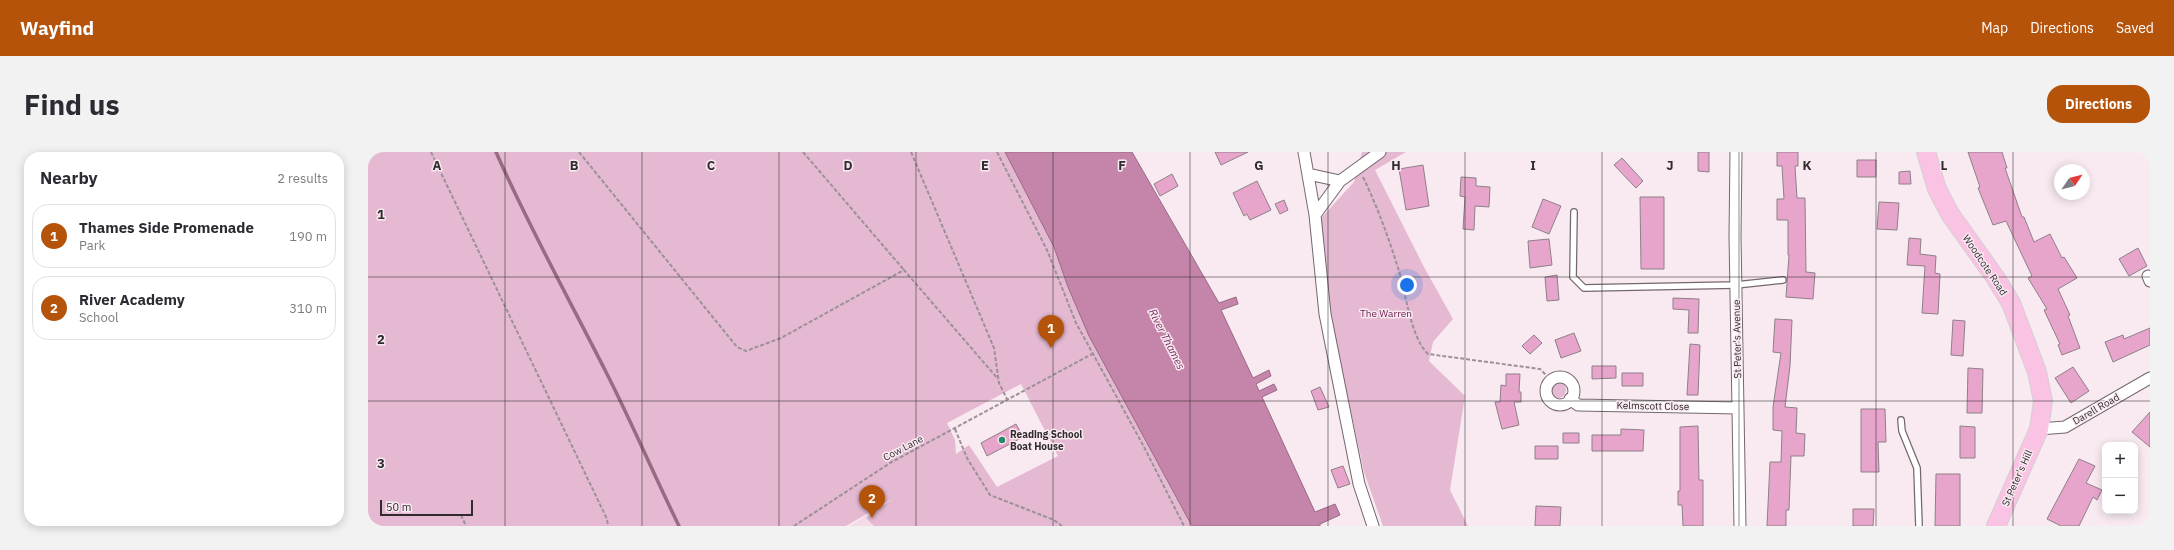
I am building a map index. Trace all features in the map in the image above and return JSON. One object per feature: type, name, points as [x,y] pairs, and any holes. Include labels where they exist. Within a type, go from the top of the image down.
[{"type":"main road","name":"Woodcote Road","points":[[1926,152],[1937,189],[1950,214],[1995,276],[2011,303],[2025,337],[2037,372],[2043,401],[2039,429]]},
{"type":"main road","name":"St Peter's Hill","points":[[1996,526],[2039,429]]},
{"type":"street","points":[[1304,152],[1315,214],[1325,314],[1359,484],[1374,526]]},
{"type":"street","points":[[1315,214],[1340,181],[1380,152]]},
{"type":"street","name":"St Peter's Avenue","points":[[1736,152],[1736,285],[1740,526]]},
{"type":"street","points":[[1308,174],[1340,181]]},
{"type":"street","points":[[1551,380],[1560,377],[1568,380],[1573,391],[1570,399]]},
{"type":"street","name":"Darell Road","points":[[2039,429],[2065,427],[2150,378]]},
{"type":"street","name":"Kelmscott Close","points":[[1551,380],[1546,387],[1546,392],[1550,400],[1558,404],[1570,399],[1578,404],[1738,408]]},
{"type":"lane","points":[[1574,212],[1573,277],[1584,288],[1736,285],[1782,280]]},
{"type":"lane","points":[[1901,420],[1902,431],[1917,468],[1919,526]]},
{"type":"path","points":[[431,152],[604,512],[608,526]]},
{"type":"path","points":[[579,152],[737,347],[746,352],[781,338],[904,270]]},
{"type":"path","points":[[803,152],[998,379],[1008,400]]},
{"type":"path","points":[[910,152],[994,348],[998,379]]},
{"type":"path","points":[[997,152],[1047,250],[1076,323],[1184,526]]},
{"type":"path","points":[[1358,168],[1378,209],[1400,273],[1410,314],[1423,350],[1428,354],[1540,369],[1551,380]]},
{"type":"path","name":"Cow Lane","points":[[794,526],[890,463],[1092,354]]},
{"type":"path","points":[[955,429],[967,458],[990,496],[1054,520],[1062,526]]},
{"type":"path","points":[[461,515],[466,526]]},
{"type":"shaded area","points":[[874,510],[890,526],[850,526]]},
{"type":"green space","points":[[368,152],[1005,152],[1054,247],[1068,287],[1089,336],[1192,526],[874,526],[866,518],[892,499],[846,526],[368,526]],"holes":[[[1021,384],[1058,456],[997,487],[969,445],[956,454],[955,440],[947,423]]]},
{"type":"green space","name":"The Warren","points":[[1362,152],[1406,152],[1375,170],[1424,267],[1453,319],[1433,342],[1429,361],[1465,396],[1450,490],[1468,526],[1383,526],[1364,472],[1331,319],[1321,218],[1354,182]]},
{"type":"green space","points":[[1558,382],[1564,384],[1566,390],[1564,396],[1558,398],[1552,396],[1550,390],[1552,384]]},
{"type":"water","name":"River Thames","points":[[1005,152],[1132,152],[1219,303],[1236,297],[1238,304],[1221,310],[1253,378],[1269,370],[1271,376],[1256,384],[1259,391],[1274,384],[1277,390],[1262,397],[1315,512],[1335,504],[1340,515],[1320,524],[1320,526],[1192,526],[1089,336],[1068,287],[1054,247]]},
{"type":"building","points":[[1215,152],[1248,152],[1221,165]]},
{"type":"building","points":[[1698,152],[1709,152],[1709,172],[1698,171]]},
{"type":"building","points":[[1777,152],[1798,152],[1798,166],[1795,166],[1797,198],[1805,198],[1806,272],[1815,273],[1813,299],[1786,297],[1789,255],[1788,220],[1777,220],[1777,199],[1784,199],[1782,166],[1777,166]]},
{"type":"building","points":[[1968,152],[2002,152],[2007,168],[2005,168],[2022,217],[2024,217],[2034,242],[2050,234],[2062,258],[2064,257],[2077,278],[2058,289],[2070,315],[2068,316],[2080,348],[2062,355],[2058,345],[2060,344],[2044,310],[2047,309],[2028,278],[2032,276],[2006,221],[1993,225],[1978,188],[1980,187]]},
{"type":"building","points":[[1622,158],[1643,181],[1636,188],[1614,165]]},
{"type":"building","points":[[1857,160],[1876,160],[1876,177],[1857,177]]},
{"type":"building","points":[[1423,165],[1429,206],[1406,210],[1399,169]]},
{"type":"building","points":[[1910,171],[1911,184],[1899,184],[1899,172]]},
{"type":"building","points":[[1172,174],[1178,186],[1160,196],[1154,184]]},
{"type":"building","points":[[1461,177],[1476,178],[1476,186],[1490,187],[1489,207],[1475,206],[1474,230],[1463,229],[1465,197],[1460,196]]},
{"type":"building","points":[[1257,181],[1271,210],[1250,220],[1247,214],[1244,216],[1233,193]]},
{"type":"building","points":[[1640,197],[1664,197],[1664,269],[1641,269]]},
{"type":"building","points":[[1543,199],[1561,206],[1549,234],[1532,227]]},
{"type":"building","points":[[1284,200],[1288,210],[1280,214],[1275,204]]},
{"type":"building","points":[[1879,202],[1899,203],[1897,230],[1877,229]]},
{"type":"building","points":[[1909,238],[1921,239],[1920,254],[1936,256],[1935,273],[1940,274],[1938,314],[1922,313],[1925,266],[1907,265]]},
{"type":"building","points":[[1549,239],[1552,265],[1530,268],[1528,241]]},
{"type":"building","points":[[2138,248],[2147,266],[2129,276],[2119,259]]},
{"type":"building","points":[[1557,275],[1559,300],[1547,301],[1545,277]]},
{"type":"building","points":[[1673,298],[1699,299],[1698,333],[1688,333],[1689,310],[1673,309]]},
{"type":"building","points":[[1775,319],[1792,320],[1790,366],[1785,407],[1797,408],[1796,433],[1805,434],[1804,456],[1791,456],[1789,510],[1786,510],[1786,526],[1767,526],[1770,462],[1781,462],[1782,431],[1773,430],[1773,407],[1781,353],[1773,352]]},
{"type":"building","points":[[1953,320],[1965,321],[1963,356],[1951,355]]},
{"type":"building","points":[[2150,328],[2150,345],[2113,362],[2105,342],[2123,335],[2124,339]]},
{"type":"building","points":[[1574,333],[1581,351],[1561,358],[1555,340]]},
{"type":"building","points":[[1534,335],[1542,343],[1530,354],[1522,346]]},
{"type":"building","points":[[1690,344],[1700,345],[1698,395],[1687,395]]},
{"type":"building","points":[[1592,366],[1616,366],[1616,378],[1592,379]]},
{"type":"building","points":[[2073,367],[2089,391],[2071,403],[2055,378]]},
{"type":"building","points":[[1968,368],[1983,369],[1982,413],[1967,413]]},
{"type":"building","points":[[1622,373],[1643,373],[1643,386],[1622,386]]},
{"type":"building","points":[[1506,374],[1520,374],[1519,392],[1521,392],[1521,402],[1514,402],[1519,425],[1502,429],[1495,402],[1500,402],[1501,385],[1506,386]]},
{"type":"building","points":[[1320,387],[1329,407],[1318,410],[1311,391]]},
{"type":"building","points":[[1861,409],[1885,409],[1886,442],[1878,442],[1879,472],[1861,472]]},
{"type":"building","points":[[2150,412],[2150,447],[2132,432]]},
{"type":"building","name":"Reading School Boat House","points":[[1016,424],[1023,437],[987,456],[981,443]]},
{"type":"building","points":[[1698,426],[1699,480],[1703,480],[1703,526],[1683,526],[1682,505],[1678,505],[1678,491],[1680,491],[1680,427]]},
{"type":"building","points":[[1960,426],[1975,427],[1975,458],[1960,458]]},
{"type":"building","points":[[1621,429],[1644,430],[1643,451],[1592,451],[1592,435],[1621,435]]},
{"type":"building","points":[[1563,433],[1579,433],[1579,443],[1563,443]]},
{"type":"building","points":[[1535,446],[1558,446],[1558,459],[1535,459]]},
{"type":"building","points":[[2079,459],[2095,466],[2086,483],[2102,490],[2097,500],[2093,497],[2079,526],[2061,526],[2047,519]]},
{"type":"building","points":[[1343,466],[1350,484],[1338,488],[1331,470]]},
{"type":"building","points":[[1936,474],[1960,474],[1960,526],[1935,526]]},
{"type":"building","points":[[1536,506],[1561,507],[1560,526],[1535,526]]},
{"type":"building","points":[[1853,509],[1874,509],[1873,526],[1853,526]]},
{"type":"waterway","points":[[496,152],[536,235],[616,391],[679,526]]},
{"type":"place","name":"Thames Side Promenade","points":[[1051,348]]},
{"type":"place","name":"Reading School Boat House","points":[[1002,440]]},
{"type":"place","name":"River Academy","points":[[872,518]]}]
